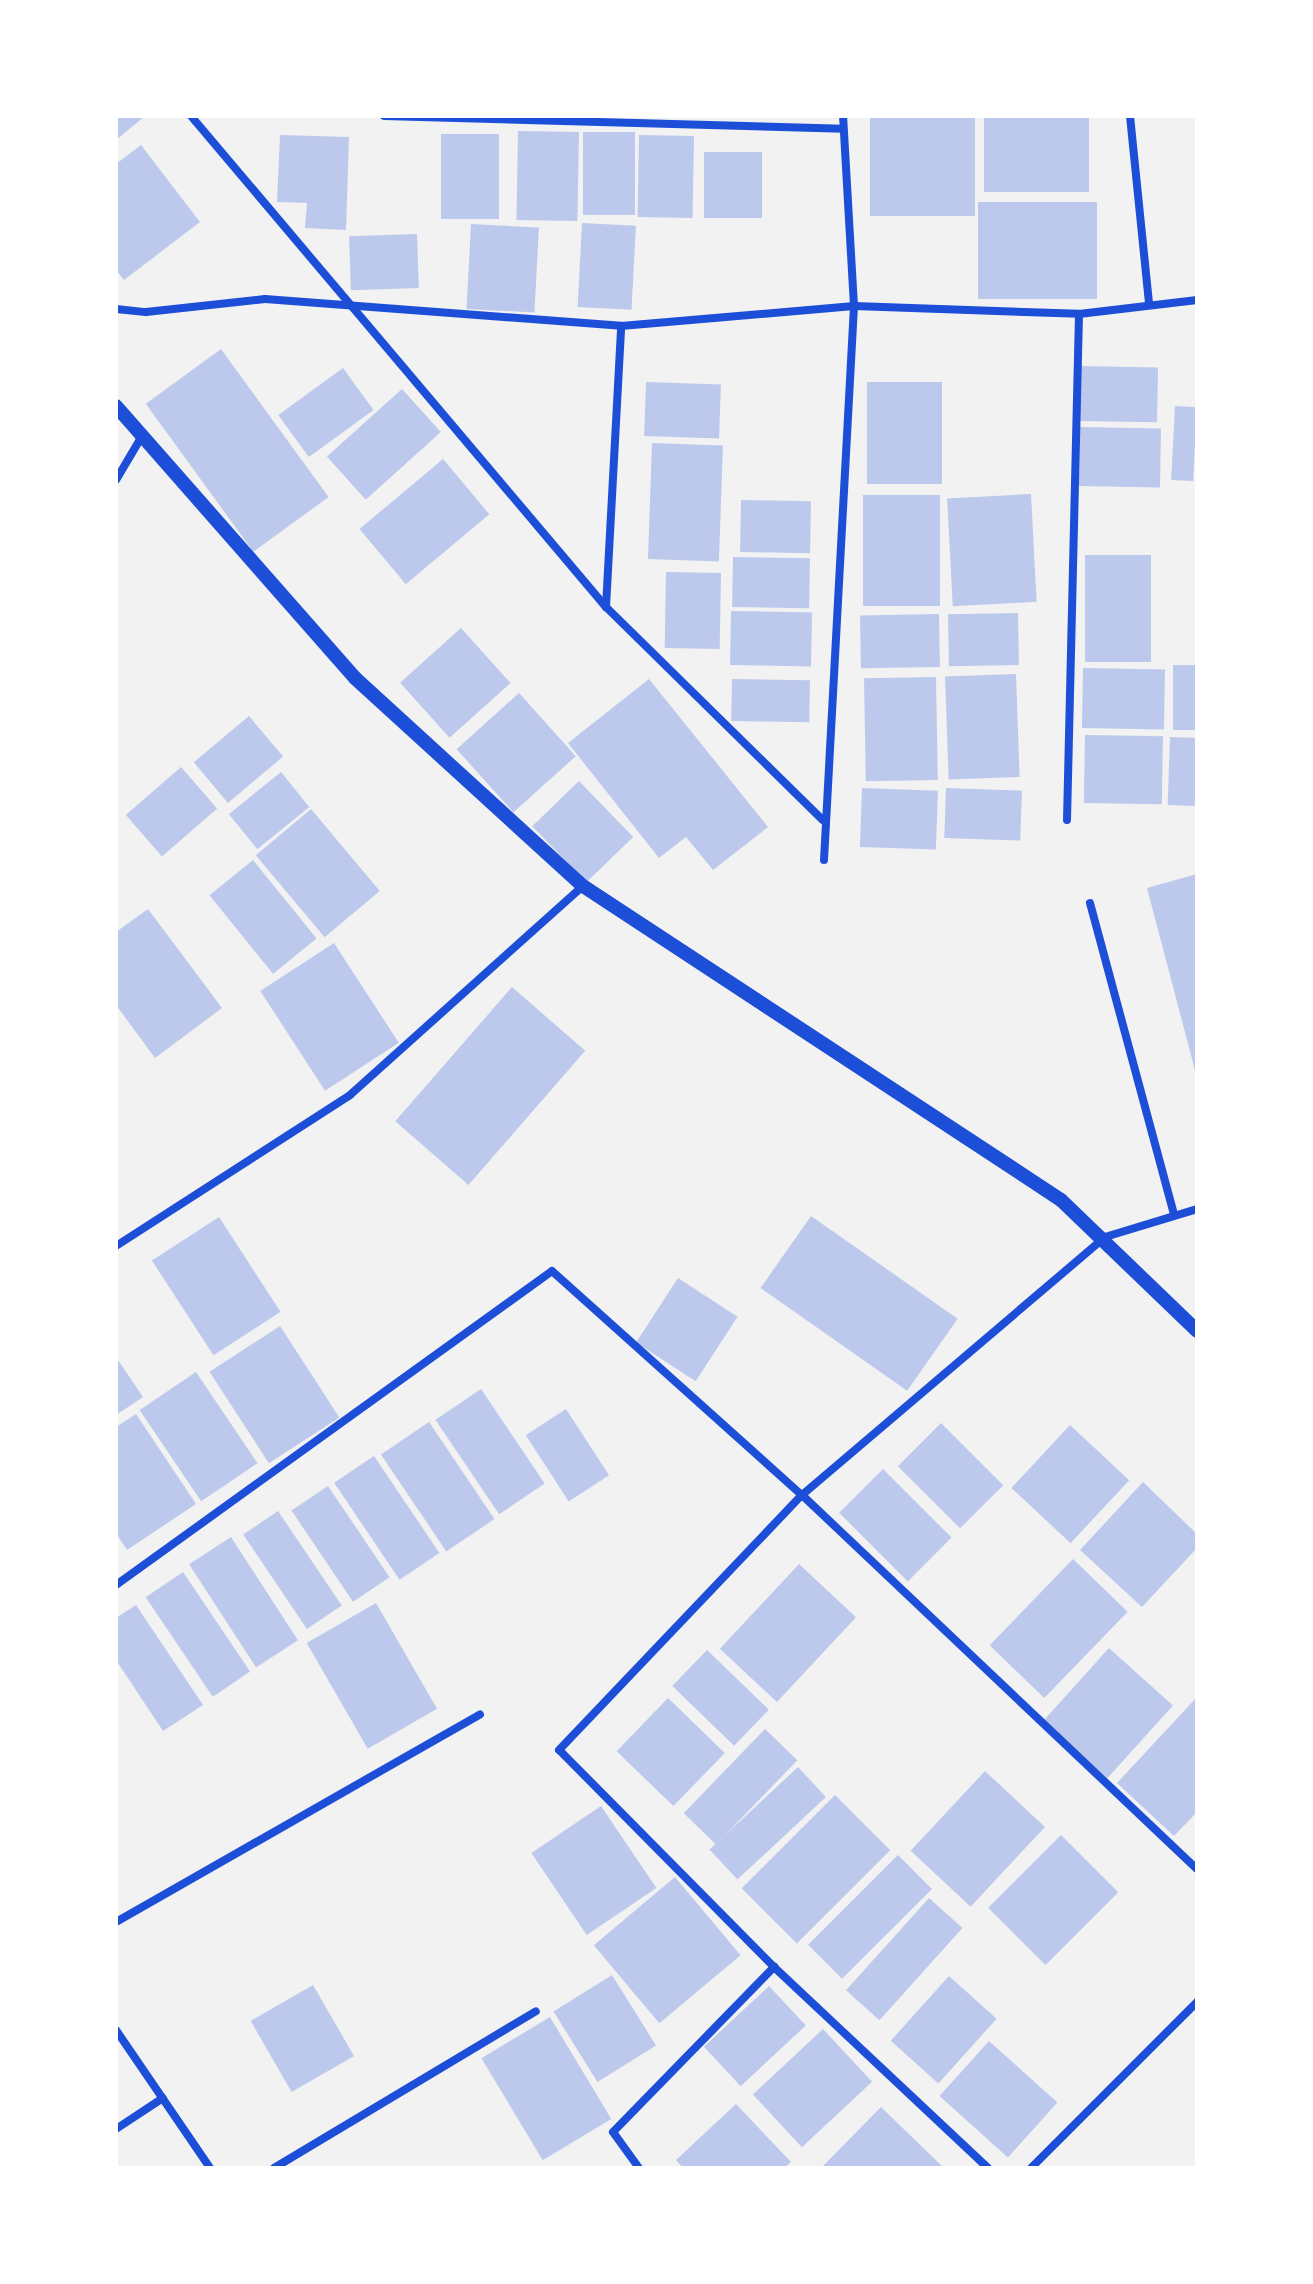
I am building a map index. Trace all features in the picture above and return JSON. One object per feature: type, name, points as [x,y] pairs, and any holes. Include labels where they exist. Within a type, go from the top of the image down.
[{"type":"street","points":[[191,116],[606,607],[823,820]]},
{"type":"street","points":[[384,116],[843,129]]},
{"type":"street","points":[[824,860],[823,820],[854,306],[843,116]]},
{"type":"street","points":[[1130,116],[1149,303]]},
{"type":"street","points":[[116,309],[146,312],[265,299],[621,326],[854,306],[1079,314],[1149,303],[1197,300]]},
{"type":"street","points":[[1067,820],[1079,314]]},
{"type":"street","points":[[606,607],[621,326]]},
{"type":"street","points":[[116,406],[355,678],[583,886],[1061,1200],[1105,1237],[1197,1331]]},
{"type":"street","points":[[116,480],[143,435]]},
{"type":"street","points":[[116,1246],[350,1095],[583,886]]},
{"type":"street","points":[[1090,903],[1174,1215]]},
{"type":"street","points":[[988,2168],[774,1967],[559,1750],[802,1495],[1105,1237],[1197,1209]]},
{"type":"street","points":[[116,1585],[552,1271],[802,1495],[1197,1869]]},
{"type":"street","points":[[116,1922],[480,1714]]},
{"type":"street","points":[[639,2168],[613,2132],[774,1967]]},
{"type":"street","points":[[1031,2168],[1197,2002]]},
{"type":"street","points":[[274,2168],[536,2011]]},
{"type":"street","points":[[116,2030],[210,2168]]},
{"type":"street","points":[[116,2129],[163,2098]]},
{"type":"building","points":[[116,116],[145,116],[116,140]]},
{"type":"building","points":[[870,116],[975,116],[975,216],[870,216]]},
{"type":"building","points":[[984,116],[1089,116],[1089,192],[984,192]]},
{"type":"building","points":[[518,131],[579,132],[577,221],[516,220]]},
{"type":"building","points":[[583,132],[635,132],[635,215],[583,215]]},
{"type":"building","points":[[441,134],[499,134],[499,219],[441,219]]},
{"type":"building","points":[[280,135],[349,137],[346,230],[305,228],[307,203],[277,202]]},
{"type":"building","points":[[639,135],[694,136],[693,218],[638,217]]},
{"type":"building","points":[[141,145],[200,222],[124,280],[116,270],[116,164]]},
{"type":"building","points":[[704,152],[762,152],[762,218],[704,218]]},
{"type":"building","points":[[978,202],[1097,202],[1097,299],[978,299]]},
{"type":"building","points":[[582,223],[636,226],[632,310],[578,307]]},
{"type":"building","points":[[471,224],[539,228],[534,312],[467,309]]},
{"type":"building","points":[[417,234],[419,288],[351,290],[349,236]]},
{"type":"building","points":[[221,349],[329,497],[253,552],[146,404]]},
{"type":"building","points":[[1079,366],[1158,367],[1157,422],[1078,421]]},
{"type":"building","points":[[343,368],[374,410],[309,457],[278,415]]},
{"type":"building","points":[[646,382],[721,385],[719,439],[644,436]]},
{"type":"building","points":[[867,382],[942,382],[942,484],[867,484]]},
{"type":"building","points":[[402,389],[441,432],[366,500],[327,457]]},
{"type":"building","points":[[1175,406],[1197,407],[1193,481],[1171,480]]},
{"type":"building","points":[[1080,427],[1161,428],[1160,487],[1079,486]]},
{"type":"building","points":[[652,443],[723,445],[719,561],[648,559]]},
{"type":"building","points":[[443,459],[489,514],[406,584],[360,529]]},
{"type":"building","points":[[1031,494],[1037,602],[953,606],[947,498]]},
{"type":"building","points":[[863,495],[940,495],[940,606],[863,606]]},
{"type":"building","points":[[741,500],[811,501],[810,553],[740,552]]},
{"type":"building","points":[[1085,555],[1151,555],[1151,662],[1085,662]]},
{"type":"building","points":[[733,557],[810,558],[809,608],[732,607]]},
{"type":"building","points":[[666,572],[721,573],[720,649],[665,648]]},
{"type":"building","points":[[731,611],[812,612],[811,666],[730,665]]},
{"type":"building","points":[[1018,613],[1019,665],[949,666],[948,614]]},
{"type":"building","points":[[939,614],[940,667],[861,668],[860,615]]},
{"type":"building","points":[[461,628],[511,683],[450,738],[400,683]]},
{"type":"building","points":[[1173,665],[1197,665],[1197,730],[1173,730]]},
{"type":"building","points":[[1083,668],[1165,669],[1164,729],[1082,728]]},
{"type":"building","points":[[1016,674],[1020,777],[949,779],[945,676]]},
{"type":"building","points":[[936,677],[938,780],[866,781],[864,678]]},
{"type":"building","points":[[649,679],[768,827],[713,870],[686,837],[659,858],[568,743]]},
{"type":"building","points":[[732,679],[810,680],[809,722],[731,721]]},
{"type":"building","points":[[519,693],[576,756],[513,812],[457,749]]},
{"type":"building","points":[[249,716],[283,757],[228,803],[194,762]]},
{"type":"building","points":[[1085,735],[1163,736],[1162,804],[1084,803]]},
{"type":"building","points":[[1170,737],[1197,738],[1195,806],[1168,805]]},
{"type":"building","points":[[181,767],[217,809],[162,856],[126,815]]},
{"type":"building","points":[[281,772],[309,807],[257,849],[229,814]]},
{"type":"building","points":[[579,781],[633,837],[586,882],[532,826]]},
{"type":"building","points":[[862,788],[938,791],[936,850],[860,847]]},
{"type":"building","points":[[946,788],[1022,791],[1020,841],[944,838]]},
{"type":"building","points":[[311,809],[380,891],[325,937],[256,855]]},
{"type":"building","points":[[253,860],[317,938],[273,974],[209,895]]},
{"type":"building","points":[[1197,874],[1197,1074],[1196,1074],[1147,888]]},
{"type":"building","points":[[148,909],[222,1008],[155,1058],[116,1005],[116,932]]},
{"type":"building","points":[[334,943],[399,1043],[325,1091],[260,991]]},
{"type":"building","points":[[512,987],[585,1051],[468,1185],[395,1121]]},
{"type":"building","points":[[811,1216],[958,1319],[907,1391],[761,1288]]},
{"type":"building","points":[[219,1217],[281,1312],[213,1355],[152,1261]]},
{"type":"building","points":[[678,1278],[738,1317],[696,1381],[636,1343]]},
{"type":"building","points":[[280,1326],[339,1417],[269,1463],[210,1372]]},
{"type":"building","points":[[116,1357],[143,1397],[116,1415]]},
{"type":"building","points":[[196,1372],[258,1463],[201,1501],[140,1410]]},
{"type":"building","points":[[481,1389],[545,1484],[499,1514],[435,1420]]},
{"type":"building","points":[[566,1409],[609,1475],[569,1501],[526,1435]]},
{"type":"building","points":[[136,1414],[196,1504],[127,1550],[116,1533],[116,1427]]},
{"type":"building","points":[[429,1422],[494,1519],[446,1551],[381,1454]]},
{"type":"building","points":[[941,1423],[1003,1485],[960,1528],[898,1466]]},
{"type":"building","points":[[1070,1425],[1129,1480],[1071,1543],[1011,1488]]},
{"type":"building","points":[[374,1456],[439,1553],[400,1580],[334,1483]]},
{"type":"building","points":[[883,1469],[952,1538],[908,1581],[839,1513]]},
{"type":"building","points":[[1143,1482],[1197,1534],[1197,1548],[1142,1607],[1080,1550]]},
{"type":"building","points":[[328,1486],[390,1577],[353,1602],[292,1511]]},
{"type":"building","points":[[278,1511],[342,1606],[307,1629],[243,1534]]},
{"type":"building","points":[[231,1537],[298,1640],[256,1667],[189,1564]]},
{"type":"building","points":[[1073,1559],[1128,1612],[1044,1698],[990,1645]]},
{"type":"building","points":[[799,1564],[856,1617],[777,1702],[720,1649]]},
{"type":"building","points":[[183,1572],[250,1671],[213,1697],[146,1597]]},
{"type":"building","points":[[376,1603],[437,1709],[368,1749],[307,1643]]},
{"type":"building","points":[[136,1605],[203,1705],[163,1731],[116,1660],[116,1618]]},
{"type":"building","points":[[1109,1648],[1173,1706],[1107,1778],[1043,1721]]},
{"type":"building","points":[[707,1650],[769,1710],[734,1746],[672,1686]]},
{"type":"building","points":[[1197,1697],[1197,1812],[1174,1836],[1117,1783]]},
{"type":"building","points":[[668,1698],[725,1753],[673,1806],[617,1751]]},
{"type":"building","points":[[765,1729],[797,1760],[716,1844],[684,1813]]},
{"type":"building","points":[[798,1767],[826,1797],[737,1880],[710,1850]]},
{"type":"building","points":[[985,1771],[1045,1827],[971,1907],[911,1851]]},
{"type":"building","points":[[835,1795],[890,1850],[797,1943],[742,1888]]},
{"type":"building","points":[[601,1806],[656,1888],[587,1935],[531,1853]]},
{"type":"building","points":[[1061,1835],[1118,1892],[1045,1965],[988,1908]]},
{"type":"building","points":[[898,1855],[932,1889],[842,1979],[808,1945]]},
{"type":"building","points":[[675,1877],[741,1955],[659,2023],[594,1945]]},
{"type":"building","points":[[929,1898],[962,1928],[879,2020],[846,1990]]},
{"type":"building","points":[[612,1975],[656,2045],[597,2082],[553,2012]]},
{"type":"building","points":[[949,1976],[997,2019],[938,2083],[891,2041]]},
{"type":"building","points":[[313,1985],[354,2056],[292,2092],[251,2021]]},
{"type":"building","points":[[769,1986],[806,2025],[741,2086],[704,2047]]},
{"type":"building","points":[[550,2017],[611,2119],[543,2160],[481,2058]]},
{"type":"building","points":[[823,2029],[872,2082],[802,2147],[753,2094]]},
{"type":"building","points":[[989,2041],[1057,2103],[1008,2158],[939,2096]]},
{"type":"building","points":[[736,2104],[791,2162],[784,2168],[683,2168],[676,2160]]},
{"type":"building","points":[[881,2107],[944,2168],[821,2168]]}]
